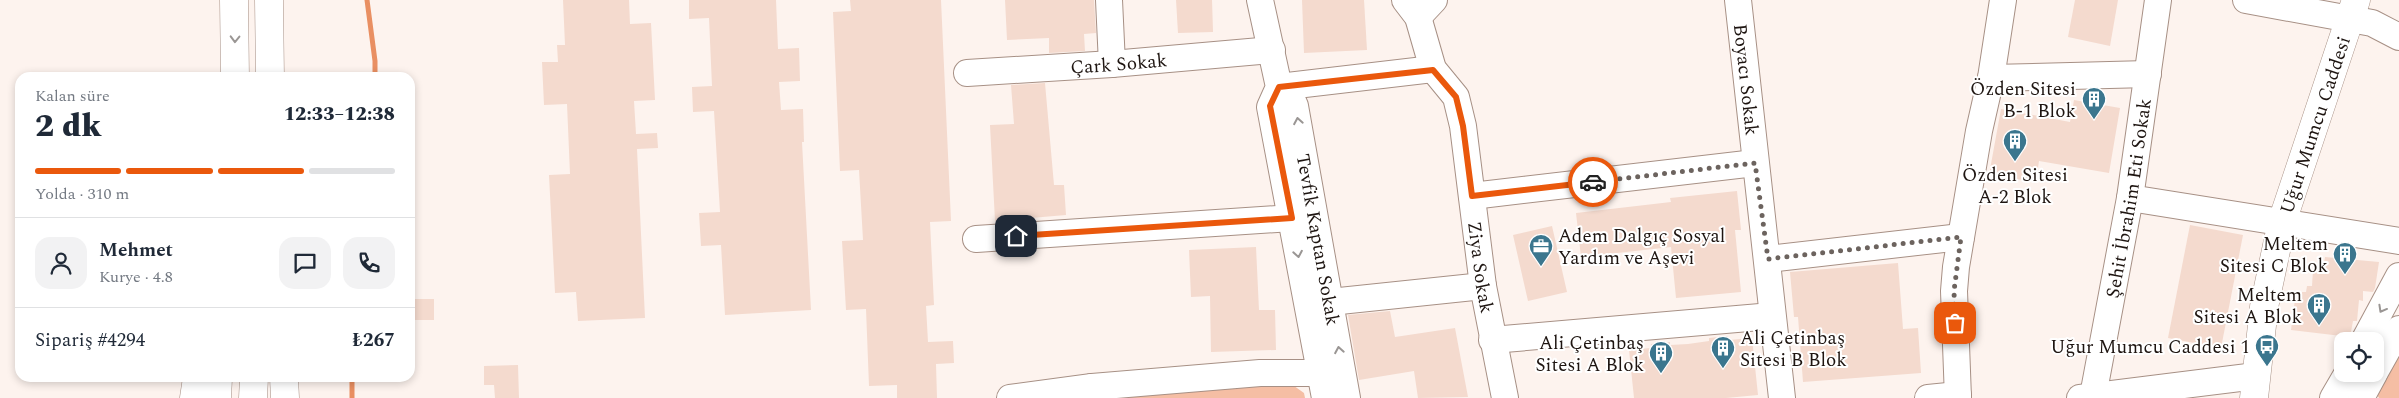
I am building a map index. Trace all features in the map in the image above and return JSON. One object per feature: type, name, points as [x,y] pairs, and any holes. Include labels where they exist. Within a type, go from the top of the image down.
[{"type":"main road","points":[[234,0],[235,72]]},
{"type":"main road","points":[[269,0],[270,72]]},
{"type":"main road","name":"Uğur Mumcu Caddesi","points":[[2255,387],[2264,307],[2282,222],[2353,9]]},
{"type":"main road","points":[[270,45],[279,72]]},
{"type":"main road","points":[[194,398],[196,382]]},
{"type":"main road","points":[[217,398],[218,382]]},
{"type":"main road","points":[[253,398],[254,382]]},
{"type":"main road","points":[[284,382],[285,398]]},
{"type":"street","points":[[1109,0],[1112,64]]},
{"type":"street","points":[[1260,0],[1279,87],[1433,70]]},
{"type":"street","name":"Boyacı Sokak","points":[[1738,0],[1782,398]]},
{"type":"street","points":[[1928,398],[1958,397],[1954,291],[1961,237],[1979,131],[1991,78],[2003,0]]},
{"type":"street","name":"Şehit İbrahim Eti Sokak","points":[[2087,397],[2130,198],[2158,0]]},
{"type":"street","points":[[2246,0],[2353,9],[2372,23],[2399,37]]},
{"type":"street","name":"Ziya Sokak","points":[[1419,6],[1433,70],[1456,97],[1463,126],[1483,286],[1492,340],[1505,398]]},
{"type":"street","name":"Çark Sokak","points":[[967,73],[1112,64],[1272,50]]},
{"type":"street","points":[[1991,78],[2148,74]]},
{"type":"street","name":"Tevfik Kaptan Sokak","points":[[1325,398],[1270,106],[1279,87],[1291,97],[1296,106],[1348,398]]},
{"type":"street","points":[[1472,196],[1755,163]]},
{"type":"street","points":[[2130,198],[2399,241]]},
{"type":"street","points":[[976,239],[1292,218]]},
{"type":"street","points":[[1768,259],[1961,237]]},
{"type":"street","points":[[2369,332],[2399,276]]},
{"type":"street","points":[[1330,302],[1483,286]]},
{"type":"street","points":[[1492,340],[1772,316]]},
{"type":"street","points":[[2384,356],[2399,329]]},
{"type":"street","points":[[1010,398],[1093,393],[1260,372],[1320,373]]},
{"type":"street","points":[[2333,398],[2342,382]]},
{"type":"street","points":[[2361,398],[2370,382]]},
{"type":"street","points":[[2087,397],[2255,387]]},
{"type":"shaded area","points":[[2399,355],[2399,398],[2379,398],[2376,393]]},
{"type":"shaded area","points":[[1287,381],[1304,393],[1305,398],[1098,398]]},
{"type":"building","points":[[563,0],[629,0],[630,24],[651,23],[655,100],[634,101],[636,134],[657,133],[658,148],[637,149],[645,318],[578,321],[576,292],[555,293],[549,175],[570,174],[567,104],[544,105],[542,62],[558,62],[557,45],[565,45]]},
{"type":"building","points":[[689,0],[776,0],[778,49],[799,48],[800,81],[779,82],[781,110],[803,109],[804,142],[802,142],[811,310],[725,315],[721,245],[701,246],[699,213],[720,212],[714,111],[693,112],[692,87],[712,86],[709,18],[689,19]]},
{"type":"building","points":[[850,0],[941,0],[951,221],[930,222],[934,305],[926,306],[928,342],[953,341],[954,363],[936,364],[937,398],[897,398],[897,385],[869,386],[866,309],[846,310],[842,241],[863,240],[859,170],[840,171],[833,12],[851,11]]},
{"type":"building","points":[[1005,0],[1094,0],[1096,33],[1084,34],[1085,51],[1049,53],[1049,38],[1007,40]]},
{"type":"building","points":[[1176,0],[1212,0],[1213,32],[1178,33]]},
{"type":"building","points":[[1302,0],[1364,0],[1367,50],[1304,53]]},
{"type":"building","points":[[2075,0],[2118,0],[2110,46],[2068,37]]},
{"type":"building","points":[[1045,83],[1054,185],[1064,185],[1066,215],[995,221],[990,125],[1014,124],[1011,85]]},
{"type":"building","points":[[2074,100],[2120,108],[2109,173],[2039,161],[2036,182],[1989,175],[2001,109],[2070,122]]},
{"type":"building","points":[[1737,191],[1741,230],[1735,230],[1741,292],[1676,298],[1671,247],[1581,257],[1576,213],[1671,202],[1670,198]]},
{"type":"building","points":[[2190,225],[2243,235],[2221,348],[2168,338]]},
{"type":"building","points":[[1552,226],[1567,292],[1528,301],[1513,235]]},
{"type":"building","points":[[1256,247],[1259,310],[1275,310],[1276,350],[1211,352],[1210,296],[1191,297],[1189,250]]},
{"type":"building","points":[[2325,257],[2379,262],[2375,288],[2373,292],[2363,291],[2363,301],[2359,300],[2357,321],[2353,321],[2351,332],[2334,332],[2334,335],[2291,330],[2295,299],[2302,300],[2302,292],[2306,292],[2307,286],[2312,286],[2313,270],[2320,271],[2321,263],[2324,263]]},
{"type":"building","points":[[1898,263],[1903,329],[1918,328],[1921,373],[1803,382],[1798,317],[1794,317],[1790,272]]},
{"type":"building","points":[[415,299],[434,299],[434,320],[415,320]]},
{"type":"building","points":[[1390,311],[1395,337],[1455,328],[1468,397],[1418,398],[1414,371],[1359,380],[1348,315]]},
{"type":"building","points":[[1728,336],[1729,340],[1752,338],[1758,395],[1726,398],[1634,398],[1629,350],[1651,348],[1651,344],[1670,342],[1670,345],[1688,344],[1709,341],[1709,338]]},
{"type":"building","points":[[518,365],[519,398],[495,398],[494,385],[484,385],[484,366]]},
{"type":"waterway","points":[[367,0],[375,72]]},
{"type":"waterway","points":[[352,382],[352,398]]},
{"type":"way so far","points":[[1593,182],[1755,163],[1768,259],[1961,237],[1954,291],[1955,323]]},
{"type":"place","name":"Özden Sitesi B-1 Blok","points":[[2094,120]]},
{"type":"place","name":"Özden Sitesi A-2 Blok","points":[[2015,162]]},
{"type":"place","name":"Adem Dalgıç Sosyal Yardım ve Aşevi","points":[[1541,267]]},
{"type":"place","name":"Meltem Sitesi C Blok","points":[[2345,275]]},
{"type":"place","name":"Meltem Sitesi A Blok","points":[[2319,326]]},
{"type":"place","name":"Uğur Mumcu Caddesi 1","points":[[2267,367]]},
{"type":"place","name":"Ali Çetinbaş Sitesi B Blok","points":[[1723,369]]},
{"type":"place","name":"Ali Çetinbaş Sitesi A Blok","points":[[1661,374]]},
{"type":"route","points":[[1016,236],[1292,218],[1270,106],[1279,87],[1433,70],[1456,97],[1463,126],[1472,196],[1593,182]]}]
